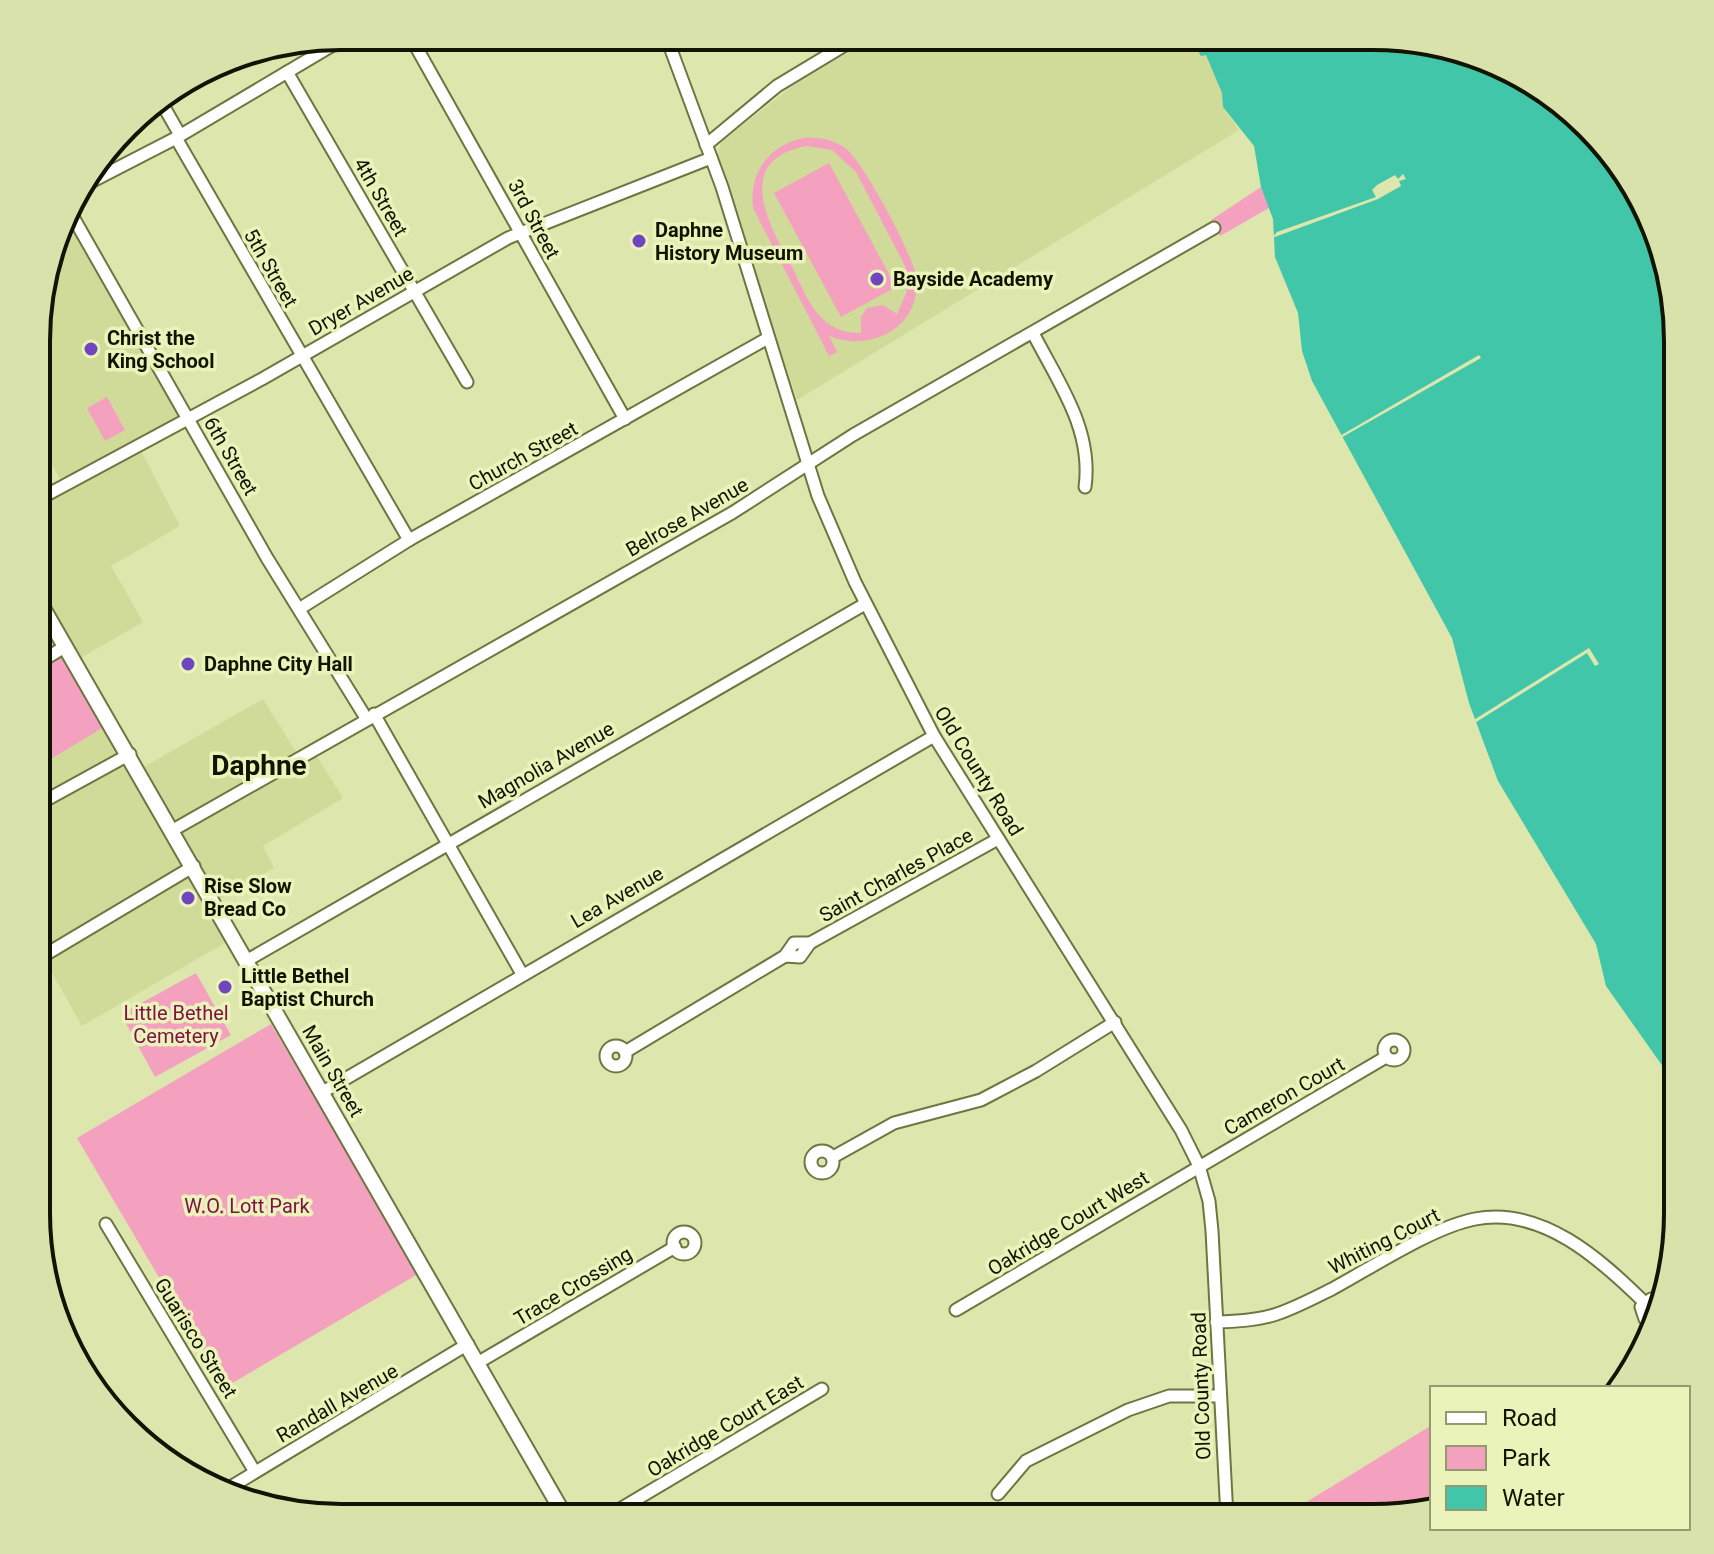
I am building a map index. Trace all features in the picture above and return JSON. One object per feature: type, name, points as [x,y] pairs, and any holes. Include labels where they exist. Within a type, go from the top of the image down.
[{"type":"main road","name":"Main Street","points":[[50,620],[468,1344],[484,1359],[557,1504]]},
{"type":"street","name":"3rd Street","points":[[418,50],[625,419]]},
{"type":"street","name":"Old County Road","points":[[671,50],[711,158],[808,464],[830,526],[865,604],[934,736],[1115,1022],[1199,1166],[1209,1201],[1226,1504]]},
{"type":"street","points":[[706,145],[777,86],[837,50]]},
{"type":"street","points":[[101,176],[178,136],[323,51]]},
{"type":"street","name":"4th Street","points":[[287,72],[467,382]]},
{"type":"street","name":"5th Street","points":[[165,109],[409,540]]},
{"type":"street","name":"Dryer Avenue","points":[[50,493],[519,233],[711,158]]},
{"type":"street","name":"6th Street","points":[[76,222],[299,609],[449,842],[522,974]]},
{"type":"street","name":"Belrose Avenue","points":[[173,830],[732,513],[993,353],[1214,228]]},
{"type":"street","points":[[1033,333],[1071,401],[1085,457],[1085,487]]},
{"type":"street","name":"Church Street","points":[[299,609],[409,540],[768,338]]},
{"type":"street","name":"Magnolia Avenue","points":[[246,961],[865,604]]},
{"type":"street","points":[[50,656],[66,646]]},
{"type":"street","name":"Lea Avenue","points":[[321,1093],[934,736]]},
{"type":"street","points":[[50,798],[130,754]]},
{"type":"street","name":"Saint Charles Place","points":[[625,1052],[785,956],[794,943],[810,943],[998,839]]},
{"type":"street","points":[[50,952],[194,866]]},
{"type":"street","points":[[833,1157],[894,1123],[961,1108],[1011,1083],[1115,1022]]},
{"type":"street","name":"Cameron Court","points":[[1199,1166],[1386,1057]]},
{"type":"street","name":"Oakridge Court West","points":[[956,1310],[1199,1166]]},
{"type":"street","name":"Whiting Court","points":[[1216,1322],[1277,1316],[1454,1226],[1497,1218],[1522,1220],[1577,1245],[1605,1264],[1644,1302],[1640,1310],[1645,1317]]},
{"type":"street","name":"Guarisco Street","points":[[106,1224],[255,1472]]},
{"type":"street","name":"Trace Crossing","points":[[484,1359],[675,1247]]},
{"type":"street","points":[[1644,1302],[1651,1301]]},
{"type":"street","name":"Randall Avenue","points":[[235,1484],[468,1344]]},
{"type":"street","name":"Oakridge Court East","points":[[629,1504],[822,1389]]},
{"type":"street","points":[[998,1494],[1026,1461],[1128,1410],[1169,1396],[1218,1396]]},
{"type":"shaded area","name":"Bayside Academy","points":[[853,50],[1202,50],[1222,93],[1223,107],[1239,130],[797,400],[717,158],[721,142],[794,85]]},
{"type":"shaded area","points":[[73,229],[179,417],[136,441],[180,526],[111,566],[143,622],[79,659],[142,768],[263,699],[296,752],[309,744],[343,798],[263,846],[274,868],[210,904],[230,940],[82,1026],[50,969],[50,726],[61,657],[50,663],[50,487],[61,481],[50,461],[50,341],[52,303],[65,247]]},
{"type":"green space","points":[[804,138],[826,139],[845,148],[853,156],[875,188],[897,230],[916,277],[916,295],[911,310],[902,322],[877,338],[861,341],[829,336],[837,352],[829,356],[753,208],[754,183],[758,172],[771,154]],"holes":[[[807,146],[832,150],[856,172],[905,266],[907,291],[897,314],[883,305],[867,308],[861,317],[861,333],[834,327],[815,311],[775,234],[763,197],[763,180],[769,165],[783,154]]]},
{"type":"green space","points":[[829,163],[896,287],[841,317],[774,193]]},
{"type":"green space","points":[[1261,187],[1274,205],[1220,236],[1211,220]]},
{"type":"green space","points":[[107,397],[125,430],[105,441],[87,408]]},
{"type":"green space","points":[[61,656],[104,727],[50,759],[50,663]]},
{"type":"green space","name":"Little Bethel Cemetery","points":[[196,973],[231,1035],[155,1077],[121,1014]]},
{"type":"green space","name":"W.O. Lott Park","points":[[271,1024],[418,1274],[224,1388],[77,1138]]},
{"type":"green space","points":[[1430,1426],[1430,1498],[1373,1504],[1303,1504]]},
{"type":"water","points":[[1198,50],[1373,50],[1411,52],[1467,65],[1519,89],[1565,122],[1604,164],[1634,212],[1654,266],[1662,303],[1664,341],[1664,1068],[1606,986],[1596,944],[1498,781],[1469,703],[1452,638],[1312,381],[1302,351],[1298,313],[1275,257],[1273,219],[1261,187],[1254,146],[1223,107],[1222,93],[1206,55],[1201,56]]},
{"type":"pier","points":[[1403,174],[1406,179],[1399,181],[1401,186],[1378,199],[1272,238],[1277,232],[1376,197],[1372,190],[1377,185],[1395,175],[1398,179]]},
{"type":"pier","points":[[1479,355],[1481,358],[1339,439],[1338,437]]},
{"type":"pier","points":[[1589,648],[1599,664],[1595,666],[1587,653],[1473,724],[1472,721]]},
{"type":"place","name":"Daphne History Museum","points":[[639,241]]},
{"type":"place","name":"Bayside Academy","points":[[877,279]]},
{"type":"place","name":"Christ the King School","points":[[91,349]]},
{"type":"place","name":"Daphne City Hall","points":[[188,664]]},
{"type":"place","name":"Rise Slow Bread Co","points":[[188,898]]},
{"type":"place","name":"Little Bethel Baptist Church","points":[[225,987]]},
{"type":"district","name":"Daphne","points":[[259,765]]}]
